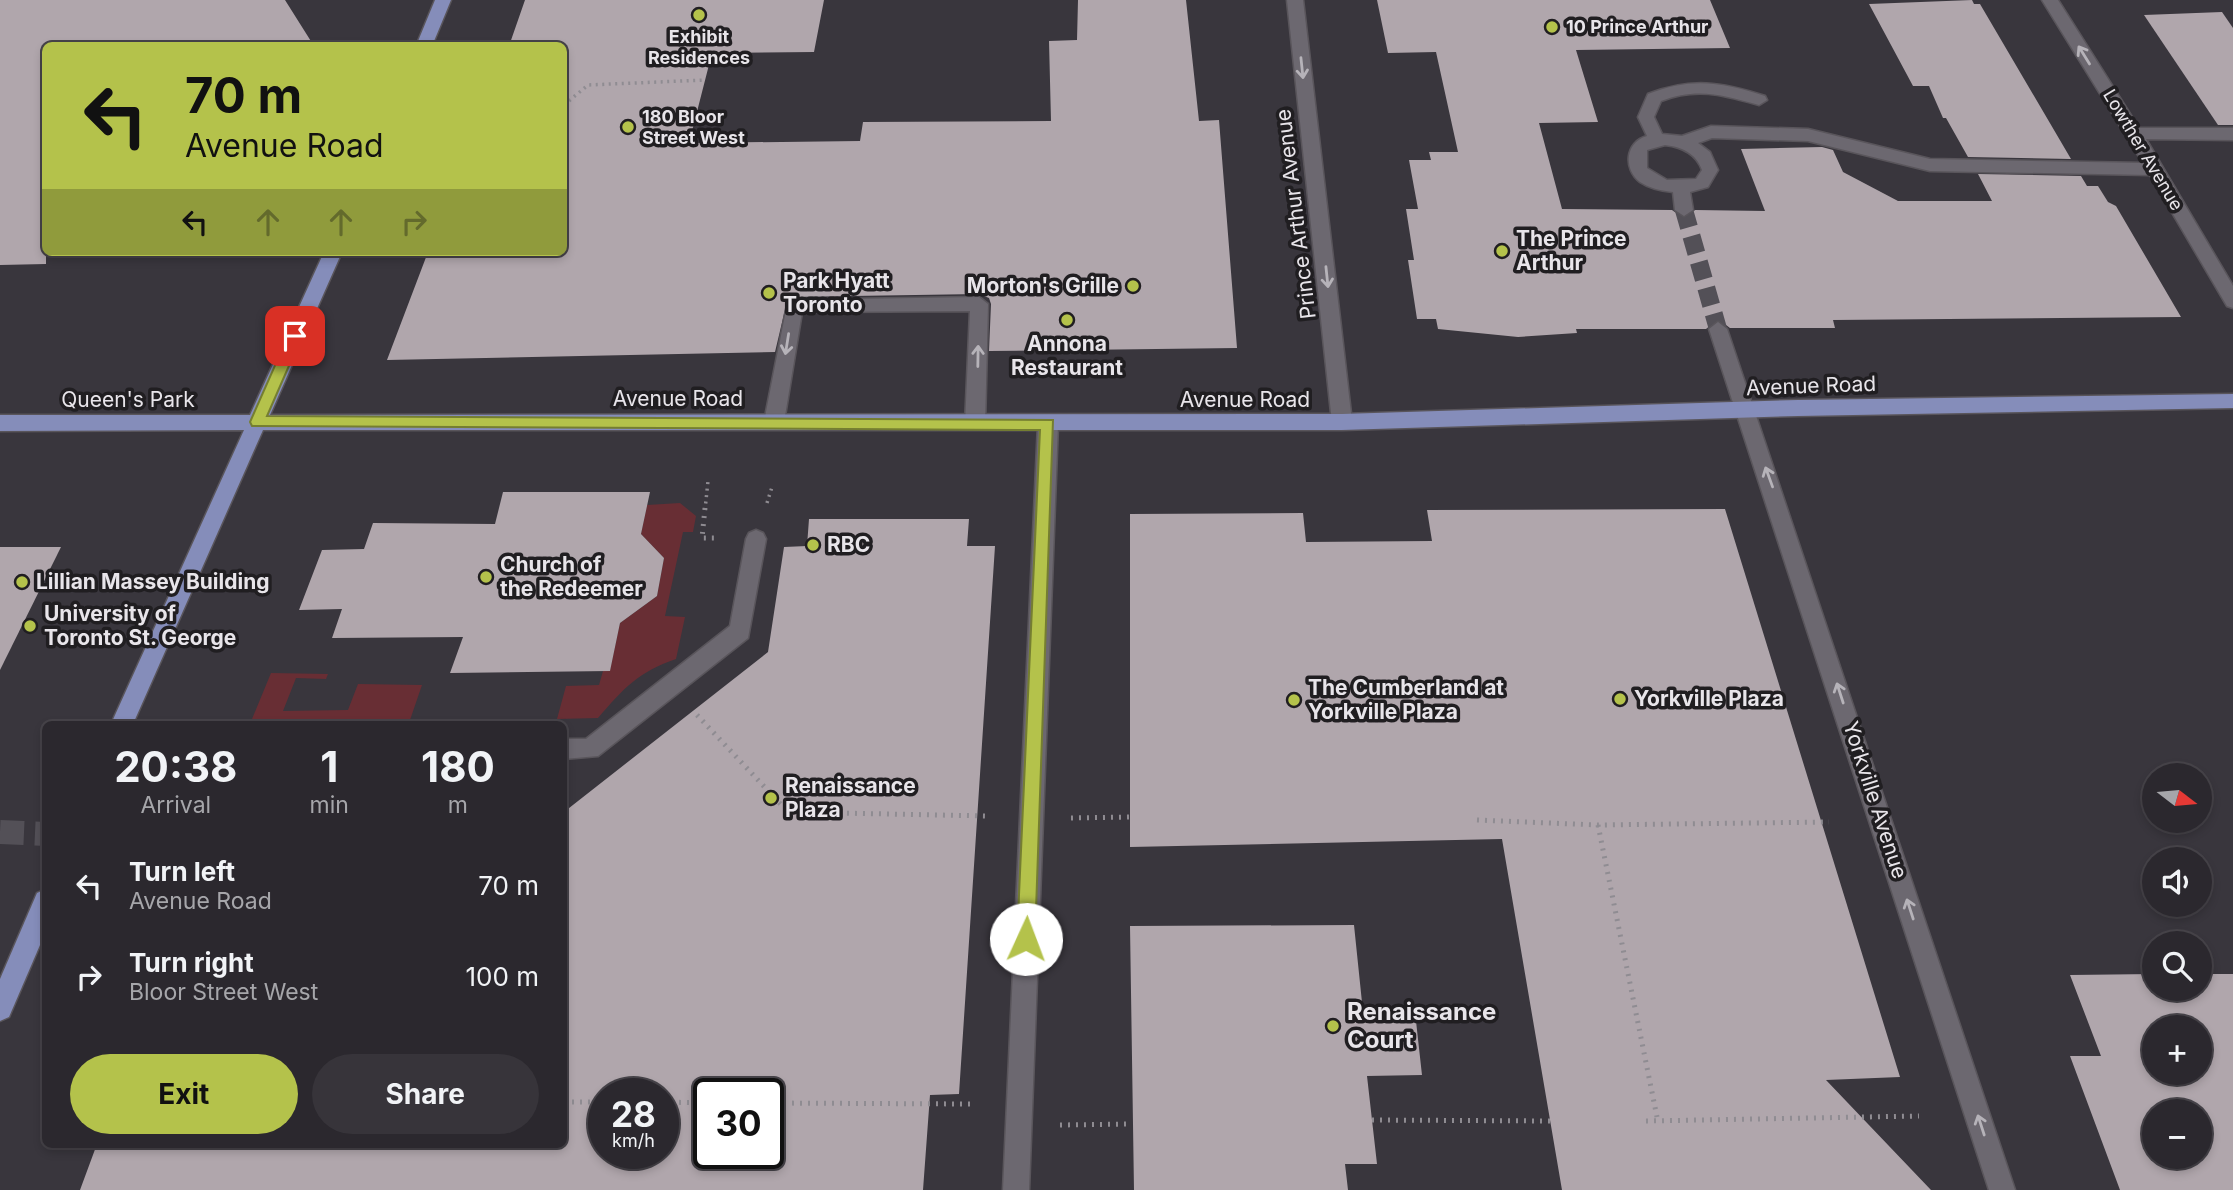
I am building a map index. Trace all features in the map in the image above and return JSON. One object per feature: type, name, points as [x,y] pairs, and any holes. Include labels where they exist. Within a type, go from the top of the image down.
[{"type":"main road","points":[[426,42],[443,0]]},
{"type":"main road","points":[[123,721],[330,256]]},
{"type":"main road","name":"Avenue Road","points":[[257,422],[1342,422],[2233,401]]},
{"type":"main road","name":"Queen's Park","points":[[0,423],[257,422]]},
{"type":"main road","points":[[0,1008],[42,910]]},
{"type":"street","name":"Prince Arthur Avenue","points":[[1295,0],[1342,422]]},
{"type":"street","name":"Lowther Avenue","points":[[2050,0],[2134,133],[2233,301]]},
{"type":"street","points":[[1656,139],[1646,117],[1654,98],[1681,86],[1718,86],[1759,100]]},
{"type":"street","points":[[1683,142],[1711,132],[1808,135],[1930,165],[2155,169]]},
{"type":"street","points":[[2134,133],[2233,134]]},
{"type":"street","points":[[1656,139],[1683,142],[1702,153],[1710,170],[1702,183],[1681,189],[1657,184],[1639,171],[1636,162],[1639,148],[1656,139]]},
{"type":"street","points":[[1681,189],[1684,210]]},
{"type":"street","points":[[774,422],[793,305],[979,304],[975,424]]},
{"type":"street","name":"Yorkville Avenue","points":[[1718,328],[2002,1190]]},
{"type":"street","points":[[1016,1190],[1048,424]]},
{"type":"street","points":[[567,749],[590,749],[740,631],[756,538]]},
{"type":"path","points":[[567,102],[588,85],[705,80]]},
{"type":"path","points":[[702,538],[708,481]]},
{"type":"path","points":[[668,687],[788,812],[988,816]]},
{"type":"path","points":[[1069,818],[1130,817]]},
{"type":"path","points":[[1477,820],[1598,825],[1829,822]]},
{"type":"path","points":[[1598,825],[1658,1122]]},
{"type":"path","points":[[567,1102],[588,1102]]},
{"type":"path","points":[[784,1103],[970,1104]]},
{"type":"path","points":[[1646,1121],[1919,1116]]},
{"type":"path","points":[[1372,1120],[1550,1121]]},
{"type":"path","points":[[1060,1125],[1132,1124]]},
{"type":"shaded area","points":[[680,503],[696,516],[693,532],[683,532],[665,616],[685,617],[676,659],[641,675],[598,718],[557,719],[566,686],[599,685],[603,671],[610,670],[620,623],[657,596],[664,558],[641,534],[647,505]]},
{"type":"shaded area","points":[[271,673],[328,674],[326,679],[296,678],[283,711],[348,710],[358,684],[422,685],[410,720],[252,719]]},
{"type":"building","points":[[0,0],[285,0],[311,42],[42,42],[42,256],[46,256],[46,264],[0,265]]},
{"type":"building","points":[[525,0],[824,0],[814,52],[712,53],[689,143],[860,141],[863,122],[1051,121],[1049,41],[1077,40],[1078,0],[1186,0],[1199,121],[1219,120],[1237,348],[989,351],[991,304],[989,298],[979,294],[788,297],[775,352],[387,360],[426,256],[567,256],[567,42],[510,42]]},
{"type":"building","points":[[1377,0],[1710,0],[1730,48],[1576,50],[1598,122],[1539,123],[1562,209],[1672,210],[1683,218],[1695,210],[1765,211],[1741,149],[1822,147],[1833,150],[1843,172],[1898,201],[1992,201],[1978,174],[2081,176],[2087,186],[2098,186],[2108,202],[2116,206],[2181,317],[1833,320],[1835,328],[1730,328],[1718,319],[1706,329],[1576,329],[1577,333],[1518,337],[1438,329],[1436,319],[1417,319],[1408,260],[1414,260],[1406,209],[1418,209],[1409,160],[1431,160],[1429,152],[1458,152],[1436,52],[1388,53]]},
{"type":"building","points":[[1972,0],[1974,4],[1980,4],[2071,159],[1968,157],[1946,118],[1943,118],[1929,86],[1913,86],[1869,4]]},
{"type":"building","points":[[2222,12],[2233,28],[2233,125],[2218,125],[2144,15]]},
{"type":"building","name":"Church of the Redeemer","points":[[503,492],[650,492],[641,534],[664,558],[657,596],[620,623],[610,671],[450,673],[463,637],[332,638],[342,609],[299,610],[322,550],[364,549],[373,523],[495,524]]},
{"type":"building","points":[[1725,509],[1900,1077],[1826,1080],[1931,1190],[1562,1190],[1502,839],[1130,847],[1130,514],[1303,513],[1306,542],[1432,541],[1427,510]]},
{"type":"building","name":"Renaissance Plaza","points":[[809,519],[969,519],[967,546],[995,546],[959,1094],[930,1095],[923,1190],[80,1190],[96,1148],[567,1148],[567,810],[768,652],[784,547],[807,546]]},
{"type":"building","name":"Lillian Massey Building","points":[[0,547],[61,547],[0,670]]},
{"type":"building","name":"Renaissance Court","points":[[1354,925],[1363,1012],[1415,1012],[1422,1075],[1367,1076],[1377,1164],[1345,1164],[1348,1190],[1134,1190],[1130,926]]},
{"type":"building","points":[[2142,974],[2142,1001],[2212,1001],[2212,974],[2233,974],[2233,1190],[2120,1190],[2070,1056],[2101,1056],[2070,975]]},
{"type":"tunnel","points":[[1684,210],[1718,329]]},
{"type":"tunnel","points":[[0,832],[42,834]]},
{"type":"place","name":"Exhibit Residences","points":[[699,15]]},
{"type":"place","name":"10 Prince Arthur","points":[[1552,27]]},
{"type":"place","name":"180 Bloor Street West","points":[[628,127]]},
{"type":"place","name":"The Prince Arthur","points":[[1502,251]]},
{"type":"place","name":"Morton's Grille","points":[[1133,286]]},
{"type":"place","name":"Park Hyatt Toronto","points":[[769,293]]},
{"type":"place","name":"Annona Restaurant","points":[[1067,320]]},
{"type":"place","name":"RBC","points":[[813,545]]},
{"type":"place","name":"Church of the Redeemer","points":[[486,577]]},
{"type":"place","name":"Lillian Massey Building","points":[[22,582]]},
{"type":"place","name":"University of Toronto St. George","points":[[30,626]]},
{"type":"place","name":"Yorkville Plaza","points":[[1620,699]]},
{"type":"place","name":"The Cumberland at Yorkville Plaza","points":[[1294,700]]},
{"type":"place","name":"Renaissance Plaza","points":[[771,798]]},
{"type":"place","name":"Renaissance Court","points":[[1333,1026]]},
{"type":"route","points":[[295,336],[257,422],[1048,424],[1026,939]]}]
